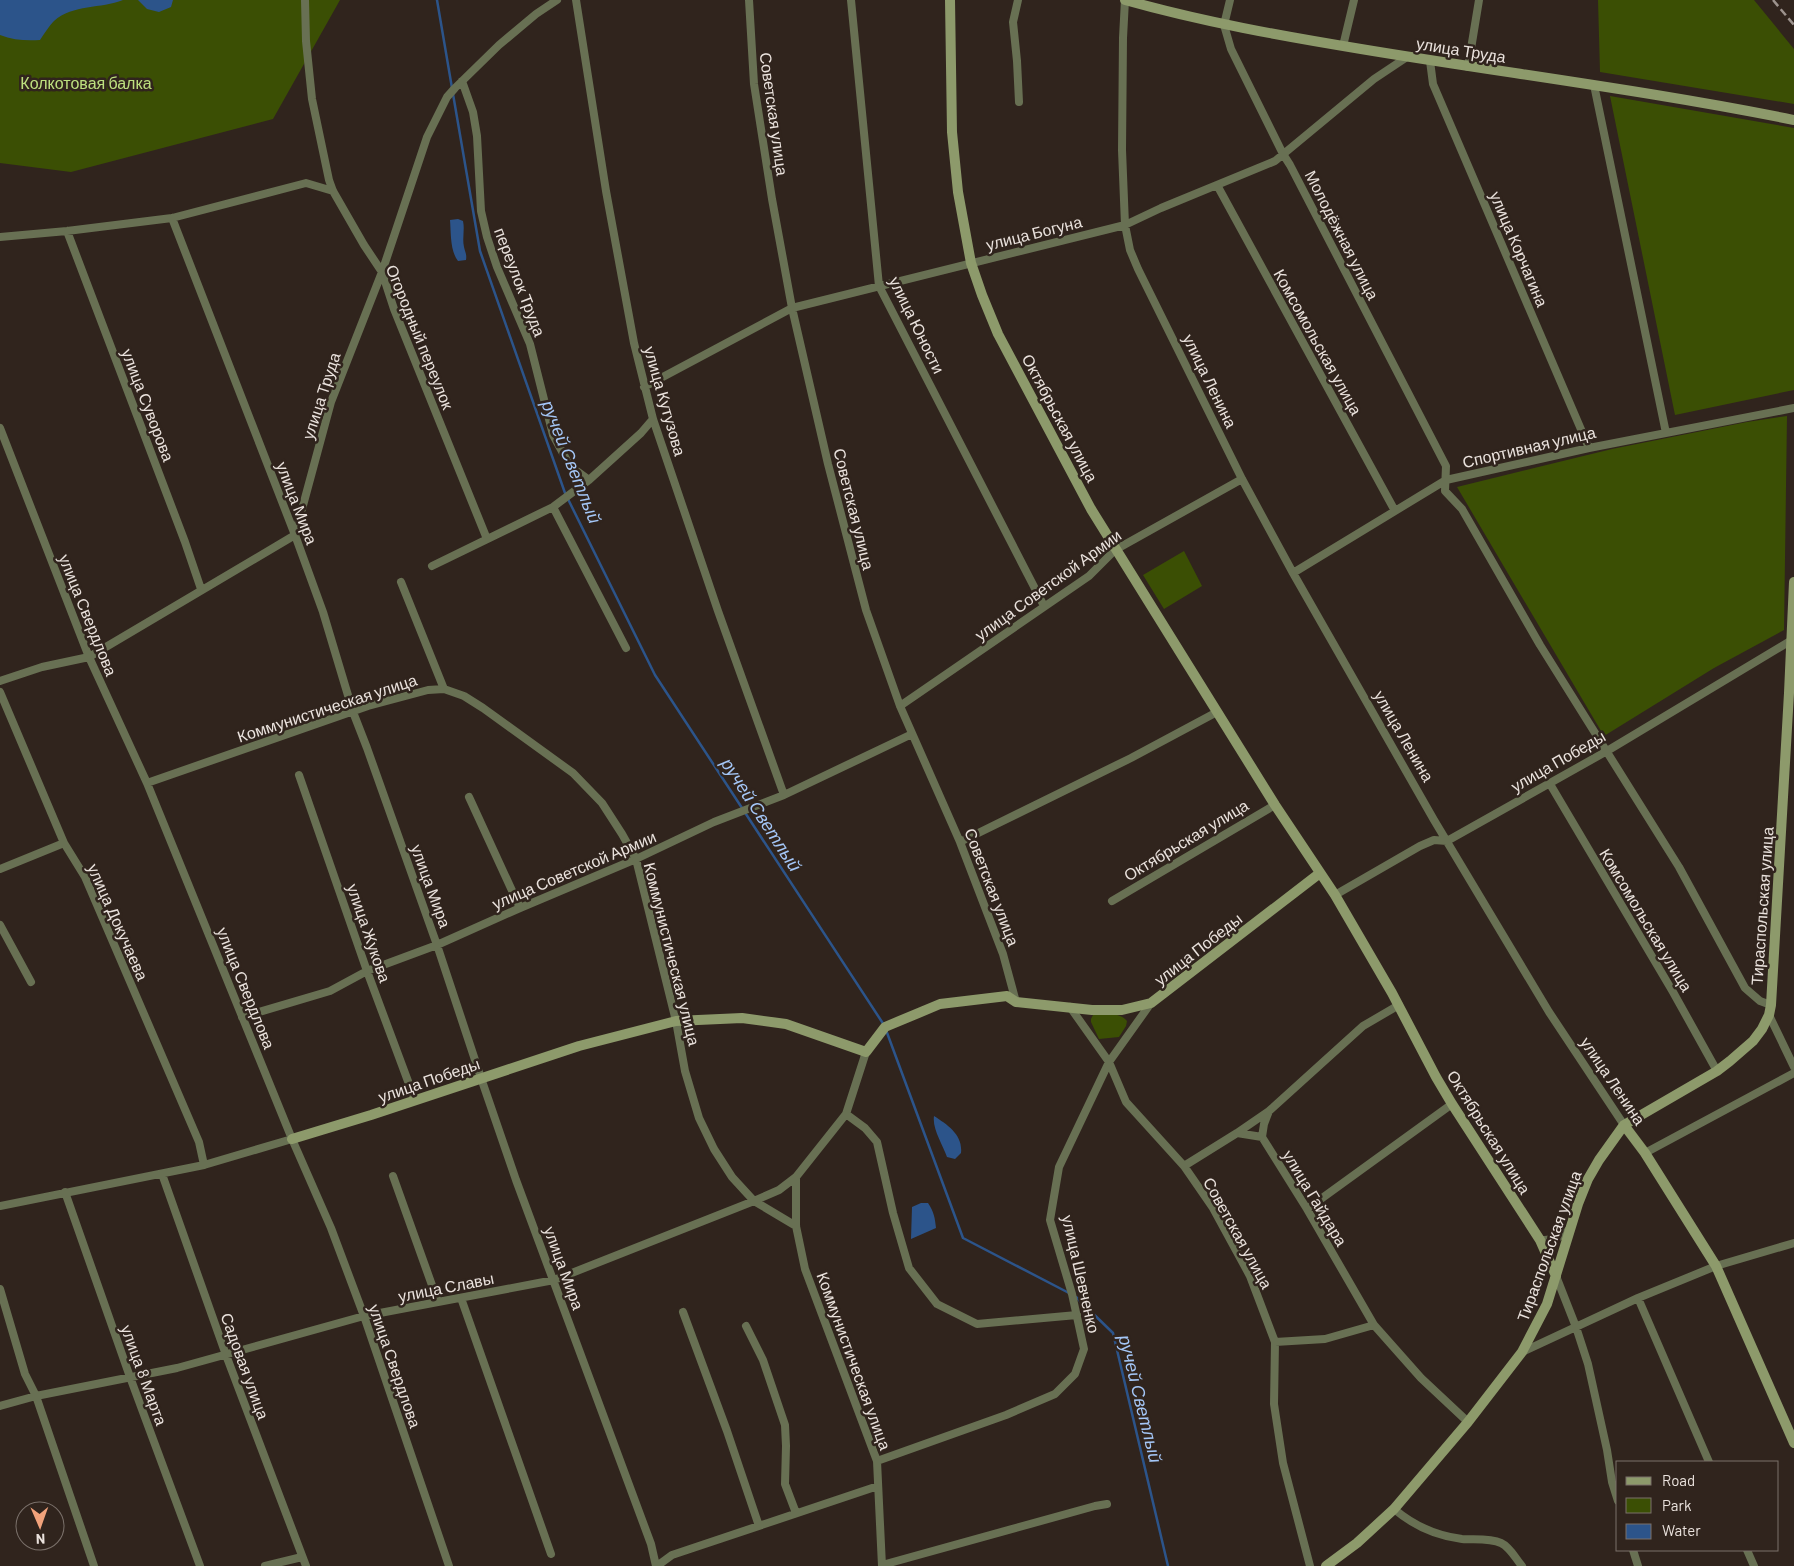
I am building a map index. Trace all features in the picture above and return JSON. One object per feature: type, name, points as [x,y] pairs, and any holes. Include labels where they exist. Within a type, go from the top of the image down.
[{"type":"street","name":"Огородный переулок","points":[[305,0],[306,41],[312,99],[333,191],[382,272],[394,309],[487,539]]},
{"type":"street","name":"улица Труда","points":[[295,535],[332,402],[382,272],[427,136],[448,95],[514,33],[536,14],[557,0]]},
{"type":"street","name":"улица Кутузова","points":[[576,0],[606,191],[644,387],[718,612],[784,795]]},
{"type":"street","name":"Советская улица","points":[[749,0],[754,84],[792,308],[828,464],[866,610],[900,706],[960,842],[1003,954],[1016,1002]]},
{"type":"street","name":"улица Юности","points":[[852,0],[879,286],[1044,606]]},
{"type":"street","name":"Октябрьская улица","points":[[950,0],[952,132],[958,192],[971,263],[998,334],[1115,550],[1335,896],[1399,1005],[1452,1104],[1540,1240],[1576,1327],[1588,1364],[1616,1495]]},
{"type":"street","points":[[1018,0],[1013,22],[1019,102]]},
{"type":"street","name":"улица Труда","points":[[1125,0],[1224,25],[1430,61],[1594,85],[1794,120]]},
{"type":"street","name":"улица Ленина","points":[[1125,0],[1122,150],[1124,225],[1130,250],[1138,269],[1242,479],[1293,573],[1447,841],[1549,1012],[1645,1154],[1716,1266],[1794,1442]]},
{"type":"street","name":"Молодёжная улица","points":[[1230,0],[1224,25],[1231,50],[1283,154],[1446,466],[1445,491],[1462,509],[1540,645],[1607,751]]},
{"type":"street","points":[[1343,46],[1354,0]]},
{"type":"street","points":[[1468,67],[1479,0]]},
{"type":"street","name":"улица Богуна","points":[[644,387],[792,308],[1124,225],[1160,208],[1276,161],[1374,79],[1407,57]]},
{"type":"street","name":"улица Корчагина","points":[[1430,61],[1433,84],[1589,448]]},
{"type":"street","name":"переулок Труда","points":[[462,81],[473,112],[477,136],[481,210],[487,237],[497,267],[530,344],[553,435],[570,466],[589,480]]},
{"type":"street","points":[[1594,85],[1666,433]]},
{"type":"street","points":[[0,237],[172,218],[306,183],[333,191]]},
{"type":"street","name":"Комсомольская улица","points":[[1217,185],[1395,511]]},
{"type":"street","name":"улица Мира","points":[[172,218],[323,612],[353,712],[368,748],[438,944],[481,1078],[651,1544],[656,1566]]},
{"type":"street","name":"улица Суворова","points":[[67,231],[201,589]]},
{"type":"street","name":"Спортивная улица","points":[[1293,573],[1446,480],[1589,448],[1794,408]]},
{"type":"street","points":[[432,566],[553,507],[589,480],[641,433],[653,419]]},
{"type":"street","name":"улица Свердлова","points":[[0,428],[89,657],[147,783],[292,1139],[332,1228],[449,1566]]},
{"type":"street","name":"улица Советской Армии","points":[[900,706],[1089,576],[1115,550],[1242,479]]},
{"type":"street","points":[[553,507],[626,648]]},
{"type":"street","points":[[0,681],[42,667],[89,657],[295,535]]},
{"type":"street","points":[[401,582],[444,689]]},
{"type":"street","name":"Тираспольская улица","points":[[1326,1566],[1357,1543],[1394,1509],[1468,1422],[1522,1352],[1547,1304],[1578,1204],[1588,1180],[1624,1125],[1717,1071],[1753,1041],[1762,1029],[1770,1010],[1793,634],[1794,582]]},
{"type":"street","name":"улица Победы","points":[[1335,896],[1420,846],[1434,840],[1447,841],[1550,784],[1607,751],[1793,634]]},
{"type":"street","name":"Коммунистическая улица","points":[[147,783],[368,706],[428,690],[444,689],[464,696],[483,708],[573,773],[602,803],[622,834],[636,859],[676,1021],[685,1071],[699,1118],[714,1149],[732,1177],[754,1201],[796,1226]]},
{"type":"street","name":"улица Докучаева","points":[[0,692],[64,843],[89,886],[198,1142],[204,1165]]},
{"type":"street","points":[[960,842],[1131,758],[1217,712]]},
{"type":"street","name":"улица Советской Армии","points":[[242,1017],[330,991],[367,971],[438,944],[636,859],[714,822],[784,795],[912,734]]},
{"type":"street","points":[[1607,751],[1679,867],[1745,988],[1770,1010],[1794,1067]]},
{"type":"street","name":"улица Жукова","points":[[299,775],[367,971],[415,1100]]},
{"type":"street","name":"Комсомольская улица","points":[[1550,784],[1673,992],[1717,1071]]},
{"type":"street","points":[[469,797],[520,908]]},
{"type":"street","name":"Октябрьская улица","points":[[1112,901],[1275,804]]},
{"type":"street","points":[[0,869],[64,843]]},
{"type":"street","name":"улица Победы","points":[[1108,1062],[1151,1003],[1320,873]]},
{"type":"street","points":[[0,925],[31,982]]},
{"type":"street","points":[[796,1177],[846,1114],[866,1052],[885,1027],[940,1004],[1007,996],[1016,1002],[1092,1010],[1122,1010],[1151,1003]]},
{"type":"street","points":[[1184,1166],[1269,1111],[1363,1026],[1399,1005]]},
{"type":"street","name":"Советская улица","points":[[1070,1007],[1108,1062],[1126,1102],[1184,1166],[1213,1208],[1250,1276],[1275,1342],[1274,1404],[1282,1454],[1310,1566]]},
{"type":"street","name":"улица Победы","points":[[0,1206],[204,1165],[415,1100],[579,1046],[676,1021],[742,1018],[786,1024],[866,1052]]},
{"type":"street","name":"улица Шевченко","points":[[877,1461],[1006,1415],[1055,1394],[1075,1374],[1084,1348],[1077,1314],[1050,1220],[1059,1167],[1108,1062]]},
{"type":"street","points":[[1645,1154],[1794,1073]]},
{"type":"street","points":[[1307,1210],[1452,1104]]},
{"type":"street","points":[[1237,1133],[1262,1137],[1269,1111]]},
{"type":"street","points":[[846,1114],[865,1128],[877,1142],[908,1268],[936,1304],[977,1324],[1077,1314]]},
{"type":"street","name":"улица Гайдара","points":[[1262,1137],[1374,1325],[1421,1378],[1468,1422]]},
{"type":"street","name":"Садовая улица","points":[[162,1174],[226,1355],[306,1566]]},
{"type":"street","points":[[394,1176],[438,1302]]},
{"type":"street","name":"Коммунистическая улица","points":[[796,1177],[796,1226],[805,1269],[877,1461],[882,1565]]},
{"type":"street","name":"улица Славы","points":[[0,1406],[36,1396],[177,1368],[364,1316],[554,1280],[754,1201],[779,1190],[796,1177]]},
{"type":"street","name":"улица 8 Марта","points":[[65,1192],[130,1377],[200,1566]]},
{"type":"street","points":[[1540,1240],[1557,1239],[1565,1235],[1572,1227]]},
{"type":"street","points":[[1522,1352],[1638,1298],[1716,1266],[1794,1243]]},
{"type":"street","points":[[0,1289],[25,1374],[36,1396],[94,1566]]},
{"type":"street","points":[[461,1298],[551,1554]]},
{"type":"street","points":[[1638,1298],[1709,1461]]},
{"type":"street","points":[[683,1312],[727,1431],[759,1526]]},
{"type":"street","points":[[1275,1342],[1325,1339],[1374,1325]]},
{"type":"street","points":[[746,1326],[763,1360],[785,1425],[785,1484],[796,1513]]},
{"type":"street","points":[[656,1566],[672,1556],[878,1486]]},
{"type":"street","points":[[882,1565],[1107,1504]]},
{"type":"street","points":[[1394,1509],[1414,1524],[1438,1534],[1460,1539],[1499,1542],[1508,1549],[1522,1566]]},
{"type":"street","points":[[1633,1551],[1638,1566]]},
{"type":"street","points":[[1747,1551],[1754,1566]]},
{"type":"street","points":[[265,1566],[302,1558]]},
{"type":"green space","name":"Колкотовая балка","points":[[0,0],[340,0],[273,119],[71,172],[0,163]]},
{"type":"green space","points":[[1598,0],[1754,0],[1794,49],[1794,104],[1600,72]]},
{"type":"green space","points":[[1610,96],[1794,128],[1794,390],[1675,415]]},
{"type":"green space","points":[[1787,416],[1784,630],[1714,668],[1604,736],[1457,487],[1612,449],[1747,422]]},
{"type":"green space","points":[[1184,551],[1202,586],[1164,609],[1143,575]]},
{"type":"green space","points":[[1094,1013],[1112,1014],[1124,1018],[1127,1021],[1126,1026],[1119,1037],[1099,1039],[1091,1022]]},
{"type":"water","points":[[0,0],[123,0],[70,12],[54,21],[40,40],[30,40],[0,35]]},
{"type":"water","points":[[138,0],[173,0],[171,7],[159,12],[147,9]]},
{"type":"water","points":[[458,219],[463,221],[463,244],[466,260],[458,261],[452,247],[450,220]]},
{"type":"water","points":[[934,1116],[954,1131],[960,1141],[961,1153],[955,1159],[947,1157],[936,1132]]},
{"type":"water","points":[[921,1203],[928,1203],[930,1206],[936,1228],[911,1239],[912,1207]]},
{"type":"waterway","name":"ручей Светлый","points":[[437,0],[452,88]]},
{"type":"waterway","name":"ручей Светлый","points":[[453,94],[480,251],[565,493],[655,675],[884,1025]]},
{"type":"waterway","name":"ручей Светлый","points":[[886,1030],[963,1238],[1069,1293]]},
{"type":"waterway","name":"ручей Светлый","points":[[1076,1297],[1113,1333],[1168,1566]]},
{"type":"railway","points":[[1773,0],[1794,25]]}]
